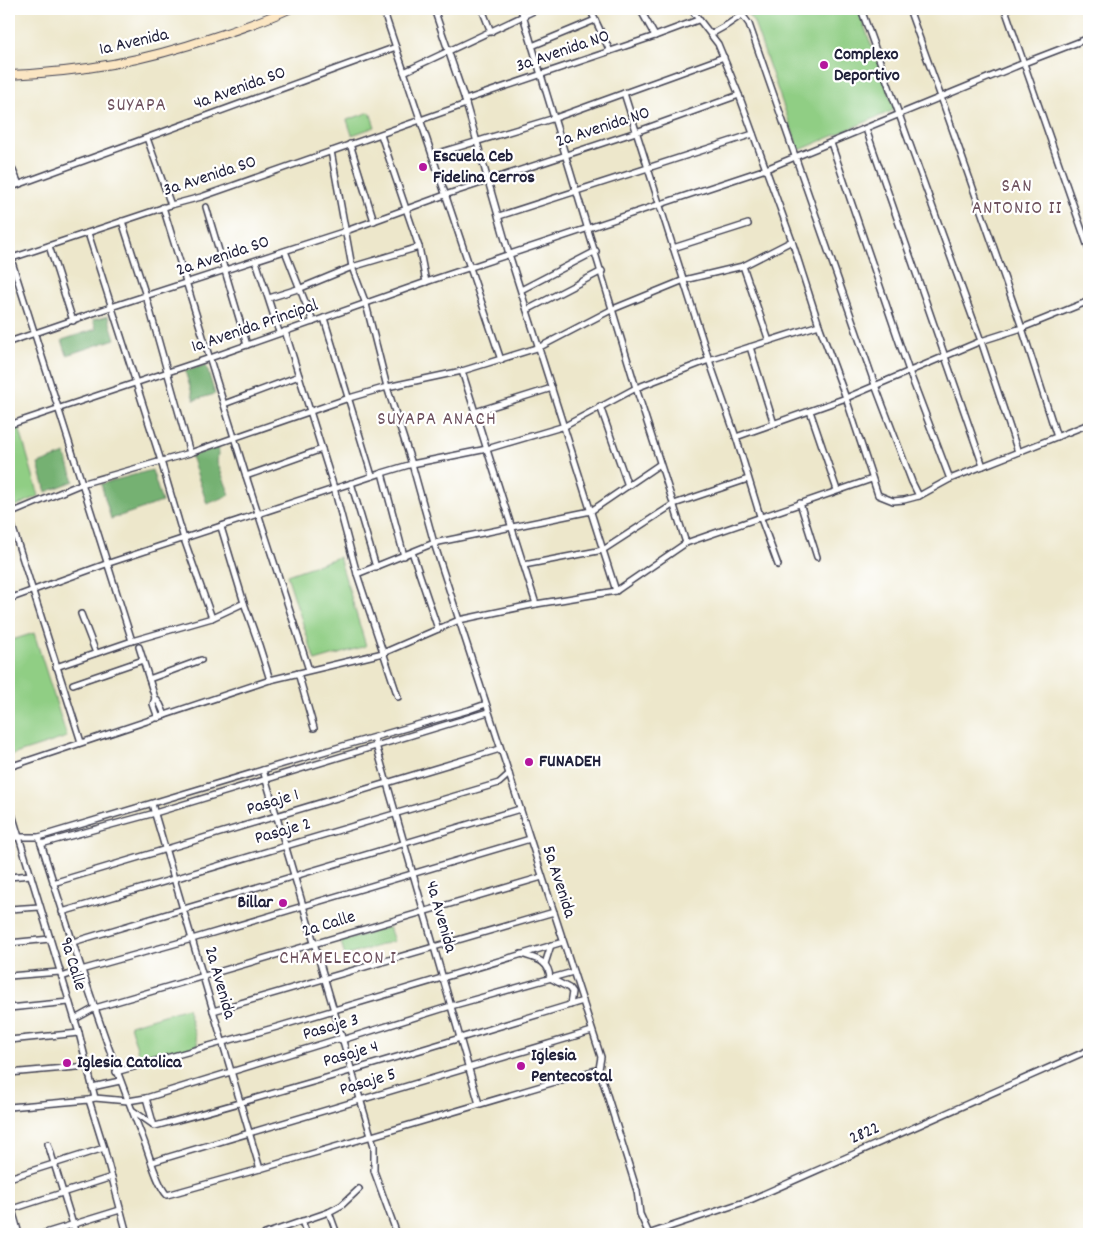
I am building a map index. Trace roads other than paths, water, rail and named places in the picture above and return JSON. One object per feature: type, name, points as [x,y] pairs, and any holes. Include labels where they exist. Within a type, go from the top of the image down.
[{"type":"street","name":"1a Avenida","points":[[9,75],[44,74],[92,68],[156,55],[237,30],[289,9]]},
{"type":"street","points":[[383,9],[501,360]]},
{"type":"street","points":[[434,9],[466,102],[527,310],[616,591]]},
{"type":"street","points":[[482,9],[491,32]]},
{"type":"street","points":[[521,9],[596,251],[636,388],[686,542]]},
{"type":"street","points":[[404,72],[538,9]]},
{"type":"street","points":[[590,9],[610,51]]},
{"type":"street","points":[[640,9],[655,36]]},
{"type":"street","points":[[691,9],[711,34],[724,57],[739,95],[792,241],[878,495],[893,501],[919,496],[950,479],[1089,424]]},
{"type":"street","points":[[738,9],[749,24],[875,385],[919,496]]},
{"type":"street","points":[[861,9],[981,341],[1018,452]]},
{"type":"street","points":[[909,9],[942,97],[1022,328],[1057,437]]},
{"type":"street","points":[[1005,9],[1089,250]]},
{"type":"street","points":[[711,34],[743,14]]},
{"type":"street","points":[[532,46],[595,20]]},
{"type":"street","name":"3a Avenida NO","points":[[420,120],[541,74],[698,20]]},
{"type":"street","name":"1a Avenida Principal","points":[[9,425],[210,358],[426,282],[766,169],[1089,38]]},
{"type":"street","name":"4a Avenida SO","points":[[9,188],[396,47]]},
{"type":"street","points":[[432,155],[554,118],[724,57]]},
{"type":"street","points":[[624,94],[760,516],[778,565]]},
{"type":"street","name":"2a Avenida NO","points":[[445,195],[636,132],[739,95]]},
{"type":"street","name":"3a Avenida SO","points":[[10,259],[201,196],[420,120]]},
{"type":"street","points":[[866,129],[983,466]]},
{"type":"street","points":[[382,134],[419,247],[426,282]]},
{"type":"street","points":[[499,216],[753,134]]},
{"type":"street","points":[[146,138],[171,205]]},
{"type":"street","points":[[831,143],[909,371],[950,479]]},
{"type":"street","points":[[350,144],[374,221]]},
{"type":"street","name":"5a Avenida","points":[[331,151],[352,267],[366,304],[387,388],[488,712],[601,1057],[599,1069],[637,1191],[640,1214],[649,1234]]},
{"type":"street","points":[[9,162],[19,184]]},
{"type":"street","name":"2a Avenida SO","points":[[9,342],[346,231],[445,195]]},
{"type":"street","points":[[163,207],[234,438],[309,670]]},
{"type":"street","points":[[206,208],[247,345]]},
{"type":"street","points":[[122,221],[146,296],[190,453]]},
{"type":"street","points":[[673,248],[748,224]]},
{"type":"street","points":[[88,233],[184,539],[212,618]]},
{"type":"street","points":[[81,742],[9,515],[81,484],[190,453],[349,398],[462,371],[540,347],[612,309],[684,280],[743,266],[792,241]]},
{"type":"street","points":[[49,246],[73,320]]},
{"type":"street","points":[[269,298],[301,288],[352,267],[419,247]]},
{"type":"street","points":[[285,251],[313,322]]},
{"type":"street","points":[[521,290],[596,251]]},
{"type":"street","points":[[10,259],[36,334],[106,564],[132,641]]},
{"type":"street","points":[[256,260],[299,376],[334,488],[358,574],[398,697]]},
{"type":"street","points":[[743,266],[769,341]]},
{"type":"street","points":[[527,310],[602,271]]},
{"type":"street","points":[[736,437],[846,398],[981,341],[1022,328],[1089,301]]},
{"type":"street","points":[[324,318],[372,476]]},
{"type":"street","points":[[9,599],[106,564],[372,476],[412,464],[488,449],[565,426],[636,388],[709,360],[819,325]]},
{"type":"street","points":[[750,347],[774,424]]},
{"type":"street","points":[[462,371],[536,604]]},
{"type":"street","points":[[224,404],[299,376]]},
{"type":"street","points":[[476,412],[552,388]]},
{"type":"street","points":[[600,406],[628,486]]},
{"type":"street","points":[[810,411],[837,490]]},
{"type":"street","points":[[246,476],[322,449]]},
{"type":"street","points":[[358,574],[434,543],[591,511],[660,464]]},
{"type":"street","points":[[382,473],[404,556]]},
{"type":"street","points":[[524,566],[603,550],[674,504],[748,478]]},
{"type":"street","points":[[9,767],[270,680],[383,654],[459,620],[536,604],[616,591],[686,542],[872,479]]},
{"type":"street","points":[[351,483],[376,567]]},
{"type":"street","points":[[800,503],[816,557]]},
{"type":"street","points":[[220,527],[270,680]]},
{"type":"street","points":[[412,552],[438,629]]},
{"type":"street","points":[[56,666],[132,641],[212,618],[244,603]]},
{"type":"street","points":[[81,614],[96,653]]},
{"type":"street","points":[[139,647],[155,698],[165,715]]},
{"type":"street","points":[[73,684],[143,660]]},
{"type":"street","points":[[149,679],[201,660]]},
{"type":"street","points":[[298,673],[314,728]]},
{"type":"street","points":[[155,698],[153,704],[158,718]]},
{"type":"street","points":[[9,838],[39,838],[486,704]]},
{"type":"street","points":[[41,844],[155,813],[488,712]]},
{"type":"street","name":"4a Avenida","points":[[374,738],[479,1104]]},
{"type":"street","name":"Pasaje 1","points":[[53,883],[500,749]]},
{"type":"street","points":[[263,770],[374,1146],[374,1171],[397,1234]]},
{"type":"street","name":"Pasaje 2","points":[[62,912],[499,783],[508,774]]},
{"type":"street","points":[[9,804],[19,837]]},
{"type":"street","name":"2a Avenida","points":[[152,804],[260,1169]]},
{"type":"street","points":[[72,942],[520,809]]},
{"type":"street","name":"9a Calle","points":[[19,837],[88,1066],[92,1099],[127,1234]]},
{"type":"street","points":[[39,838],[116,1072],[152,1162],[161,1190],[166,1195],[599,1069]]},
{"type":"street","points":[[9,976],[61,974],[81,970],[530,839]]},
{"type":"street","points":[[9,877],[31,875]]},
{"type":"street","name":"2a Calle","points":[[75,1019],[95,1008],[542,877]]},
{"type":"street","points":[[9,910],[40,907]]},
{"type":"street","points":[[214,1011],[554,912]]},
{"type":"street","points":[[9,943],[50,939]]},
{"type":"street","points":[[116,1072],[563,942]]},
{"type":"street","points":[[546,964],[551,945]]},
{"type":"street","points":[[521,954],[546,964],[550,970],[550,978],[569,988],[572,992],[570,1005]]},
{"type":"street","name":"Pasaje 3","points":[[9,1107],[92,1099],[128,1101],[146,1098],[232,1073],[314,1046],[338,1039],[342,1040],[451,1006],[573,972]]},
{"type":"street","name":"Pasaje 4","points":[[155,1126],[241,1103],[583,1001]]},
{"type":"street","points":[[9,1008],[69,1002]]},
{"type":"street","name":"Pasaje 5","points":[[152,1162],[592,1031]]},
{"type":"street","points":[[9,1040],[79,1033]]},
{"type":"street","name":"2822","points":[[649,1234],[750,1200],[1089,1050]]},
{"type":"street","points":[[9,1073],[88,1066]]},
{"type":"street","points":[[92,1087],[120,1081]]},
{"type":"street","points":[[146,1098],[155,1126]]},
{"type":"street","points":[[131,1109],[155,1126]]},
{"type":"street","points":[[48,1144],[76,1234]]},
{"type":"street","points":[[9,1178],[104,1148]]},
{"type":"street","points":[[10,1209],[112,1177]]},
{"type":"street","points":[[265,1234],[329,1212],[342,1205],[359,1190]]},
{"type":"street","points":[[9,1199],[10,1209],[19,1234]]},
{"type":"street","points":[[42,1234],[120,1210]]},
{"type":"street","points":[[329,1212],[337,1234]]},
{"type":"street","points":[[302,1221],[307,1234]]},
{"type":"place","name":"Complexo Deportivo","points":[[824,65]]},
{"type":"place","name":"Escuela Ceb Fidelina Cerros","points":[[423,167]]},
{"type":"place","name":"FUNADEH","points":[[529,762]]},
{"type":"place","name":"Billar","points":[[283,903]]},
{"type":"place","name":"Iglesia Catolica","points":[[67,1063]]},
{"type":"place","name":"Iglesia Pentecostal","points":[[521,1066]]},
{"type":"district","name":"SUYAPA","points":[[137,106]]},
{"type":"district","name":"SAN ANTONIO II","points":[[1017,198]]},
{"type":"district","name":"SUYAPA ANACH","points":[[437,420]]},
{"type":"district","name":"CHAMELECON I","points":[[338,959]]}]
